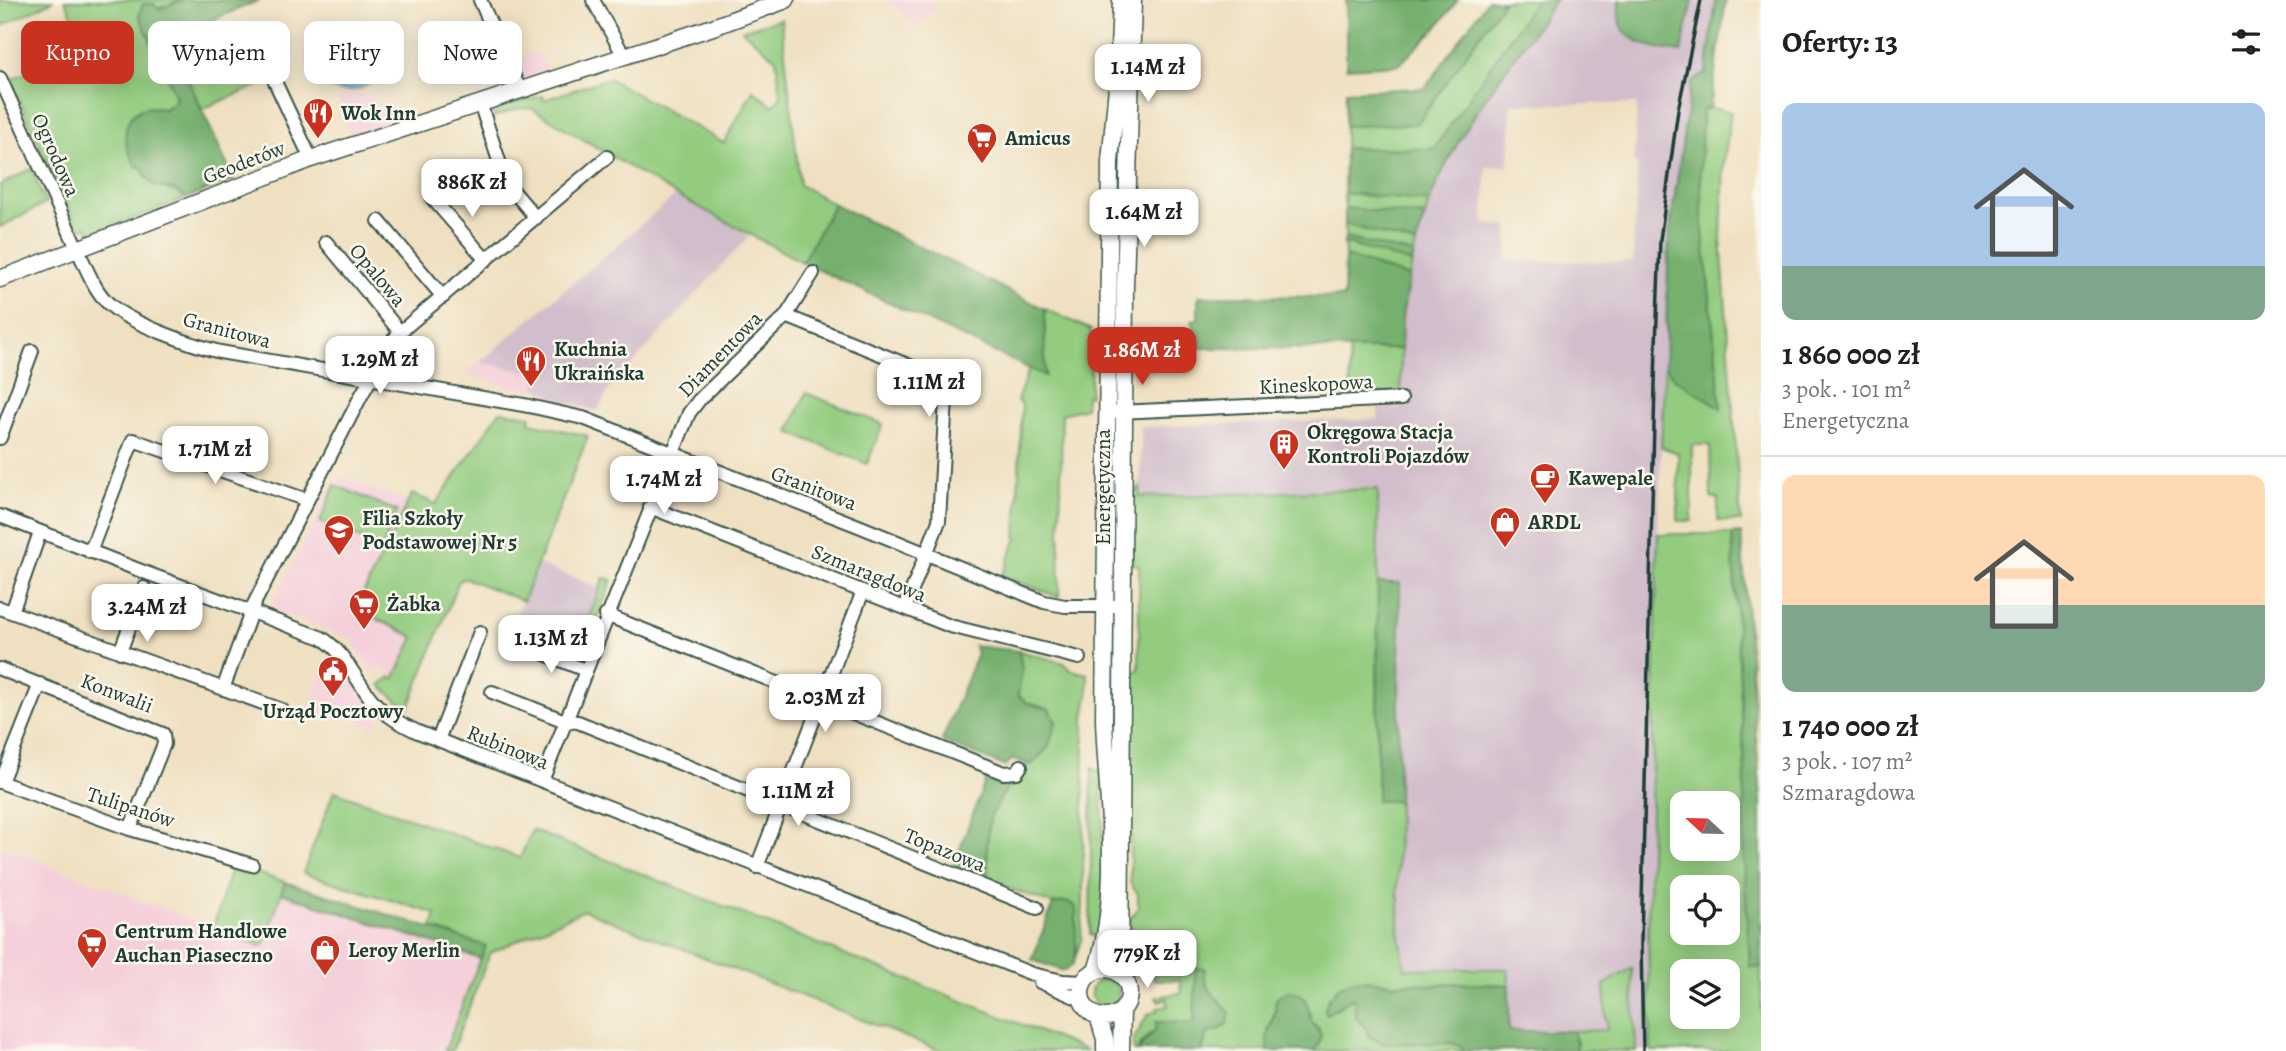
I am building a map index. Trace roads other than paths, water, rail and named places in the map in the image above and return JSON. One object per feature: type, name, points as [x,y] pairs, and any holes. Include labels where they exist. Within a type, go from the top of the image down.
[{"type":"street","points":[[480,0],[520,90]]},
{"type":"street","points":[[593,0],[624,56]]},
{"type":"street","name":"Geodetów","points":[[0,279],[310,159],[786,0]]},
{"type":"street","name":"Energetyczna","points":[[1083,1000],[1081,991],[1106,937],[1110,910],[1109,784],[1104,720],[1110,162],[1118,76],[1121,0]]},
{"type":"street","name":"Energetyczna","points":[[1121,1051],[1122,1010],[1129,993],[1121,975],[1124,412],[1133,0]]},
{"type":"street","name":"Ogrodowa","points":[[0,78],[76,248]]},
{"type":"street","points":[[276,84],[310,159]]},
{"type":"street","points":[[480,103],[509,186],[536,218]]},
{"type":"street","points":[[223,689],[251,612],[391,343],[400,332],[607,158]]},
{"type":"street","points":[[433,199],[486,260]]},
{"type":"street","points":[[379,221],[443,297]]},
{"type":"street","name":"Opalowa","points":[[326,242],[400,332]]},
{"type":"street","name":"Granitowa","points":[[76,248],[97,290],[114,309],[194,345],[583,418],[1054,605],[1123,606]]},
{"type":"street","name":"Diamentowa","points":[[542,781],[606,615],[689,413],[699,400],[786,316],[813,273]]},
{"type":"street","points":[[786,316],[947,381],[939,521],[905,608]]},
{"type":"street","points":[[0,438],[32,351]]},
{"type":"street","name":"Kineskopowa","points":[[1107,412],[1401,400]]},
{"type":"street","points":[[90,552],[133,440],[307,500]]},
{"type":"street","name":"Szmaragdowa","points":[[650,507],[950,626],[1079,658]]},
{"type":"street","name":"Rubinowa","points":[[0,516],[322,638],[338,650],[372,700],[386,714],[438,740],[1032,974],[1063,981],[1090,976]]},
{"type":"street","points":[[38,538],[6,610],[282,710]]},
{"type":"street","points":[[120,652],[144,588]]},
{"type":"street","points":[[757,867],[863,591]]},
{"type":"street","points":[[606,615],[1004,773],[1017,772],[1021,766]]},
{"type":"street","points":[[438,740],[480,632]]},
{"type":"street","points":[[530,648],[585,670]]},
{"type":"street","name":"Konwalii","points":[[0,669],[163,734],[164,744],[130,829]]},
{"type":"street","points":[[0,782],[40,684]]},
{"type":"street","name":"Topazowa","points":[[492,692],[565,721],[578,722],[1037,908]]},
{"type":"street","name":"Tulipanów","points":[[0,782],[130,829],[252,865]]},
{"type":"street","points":[[1090,976],[1109,969],[1121,975]]},
{"type":"street","name":"Rubinowa","points":[[1032,974],[1038,981],[1083,1000]]},
{"type":"street","points":[[1083,1000],[1087,1009],[1098,1016],[1111,1016],[1122,1010]]},
{"type":"street","points":[[1098,1016],[1105,1039],[1105,1051]]},
{"type":"water","points":[[322,84],[367,84],[348,91]]},
{"type":"railway","points":[[1643,1051],[1641,943],[1660,240],[1678,110],[1701,0]]},
{"type":"place","name":"Wok Inn","points":[[318,140]]},
{"type":"place","name":"Amicus","points":[[982,165]]},
{"type":"place","name":"Kuchnia Ukraińska","points":[[531,388]]},
{"type":"place","name":"Okręgowa Stacja Kontroli Pojazdów","points":[[1284,471]]},
{"type":"place","name":"Kawepale","points":[[1545,505]]},
{"type":"place","name":"ARDL","points":[[1505,549]]},
{"type":"place","name":"Filia Szkoły Podstawowej Nr 5","points":[[339,557]]},
{"type":"place","name":"Żabka","points":[[364,631]]},
{"type":"place","name":"Urząd Pocztowy","points":[[333,698]]},
{"type":"place","name":"Centrum Handlowe Auchan Piaseczno","points":[[92,970]]},
{"type":"place","name":"Leroy Merlin","points":[[325,977]]}]
